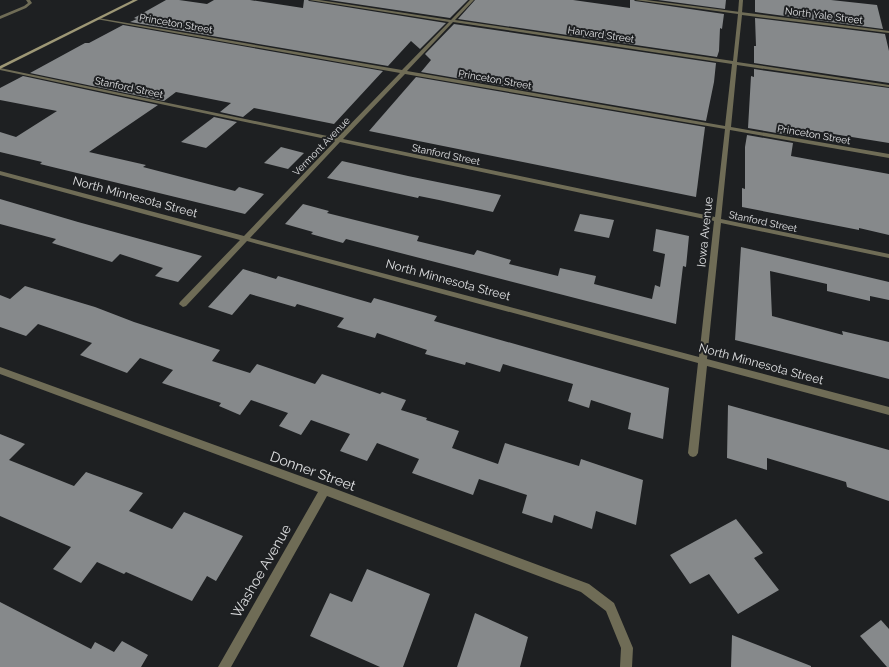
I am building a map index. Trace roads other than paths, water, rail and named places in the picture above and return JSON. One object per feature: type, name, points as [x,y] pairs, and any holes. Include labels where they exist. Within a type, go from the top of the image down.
[{"type":"main road","points":[[0,69],[136,0]]},
{"type":"street","name":"Harvard Street","points":[[311,0],[889,86]]},
{"type":"street","name":"Vermont Avenue","points":[[183,304],[472,0]]},
{"type":"street","name":"North Yale Street","points":[[637,0],[889,32]]},
{"type":"street","name":"Iowa Avenue","points":[[693,453],[741,0]]},
{"type":"street","points":[[0,18],[29,1]]},
{"type":"street","name":"Princeton Street","points":[[98,19],[889,156]]},
{"type":"street","name":"Stanford Street","points":[[0,69],[889,256]]},
{"type":"street","name":"North Minnesota Street","points":[[0,173],[889,411]]},
{"type":"street","name":"Donner Street","points":[[0,370],[585,588],[610,607],[627,648],[626,667]]},
{"type":"street","name":"Washoe Avenue","points":[[224,667],[325,490]]}]
